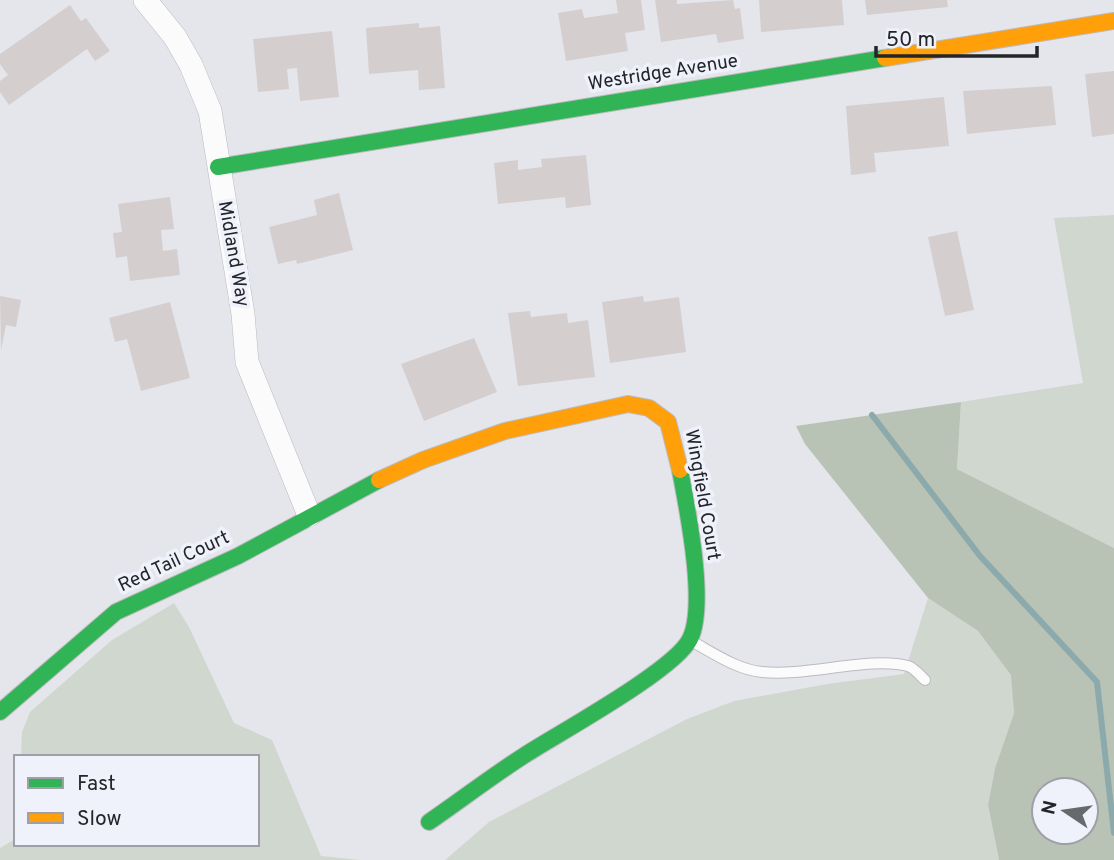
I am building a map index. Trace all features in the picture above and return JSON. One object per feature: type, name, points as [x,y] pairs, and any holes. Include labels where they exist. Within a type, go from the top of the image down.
[{"type":"street","name":"Midland Way","points":[[145,0],[175,37],[191,65],[210,111],[243,314],[247,362],[309,515]]},
{"type":"street","name":"Westridge Avenue","points":[[218,167],[1114,21]]},
{"type":"street","name":"Wingfield Court","points":[[309,515],[423,460],[505,430],[628,404],[649,408],[668,422],[692,538],[696,615],[690,640]]},
{"type":"street","name":"Red Tail Court","points":[[0,712],[116,612],[238,556],[309,515]]},
{"type":"street","points":[[429,822],[525,755],[600,710],[667,662],[690,640]]},
{"type":"lane","points":[[690,640],[729,662],[758,672],[793,674],[888,664],[911,666],[925,680]]},
{"type":"shaded area","points":[[1114,215],[1114,548],[957,469],[961,402],[1083,383],[1054,218]]},
{"type":"shaded area","points":[[928,598],[978,631],[1012,675],[1014,713],[995,768],[988,805],[999,860],[445,860],[489,822],[687,719],[734,701],[827,684],[904,674]]},
{"type":"shaded area","points":[[174,603],[189,627],[234,723],[272,740],[321,856],[361,860],[0,860],[0,848],[14,840],[14,846],[259,846],[259,755],[21,755],[22,732],[30,712],[112,640]]},
{"type":"green space","points":[[961,402],[957,469],[1114,548],[1114,860],[999,860],[988,805],[995,768],[1014,713],[1011,675],[978,631],[928,598],[805,444],[796,426]]},
{"type":"building","points":[[616,0],[641,0],[645,30],[625,33],[628,51],[566,61],[558,13],[582,9],[584,18],[618,13]]},
{"type":"building","points":[[655,0],[677,0],[677,4],[733,0],[735,9],[740,8],[744,39],[718,43],[716,34],[661,42]]},
{"type":"building","points":[[759,0],[842,0],[844,25],[761,32]]},
{"type":"building","points":[[865,0],[947,0],[948,7],[867,15]]},
{"type":"building","points":[[70,5],[81,21],[86,18],[110,51],[95,61],[87,49],[9,105],[0,92],[0,81],[8,75],[0,64],[0,54]]},
{"type":"building","points":[[419,23],[419,28],[440,26],[445,88],[419,90],[418,70],[369,74],[366,28]]},
{"type":"building","points":[[332,31],[339,97],[300,101],[297,68],[287,69],[289,89],[258,92],[253,39]]},
{"type":"building","points":[[1114,71],[1114,134],[1092,137],[1085,74]]},
{"type":"building","points":[[1052,86],[1056,125],[967,134],[963,91]]},
{"type":"building","points":[[944,97],[949,146],[874,153],[876,172],[851,175],[846,106]]},
{"type":"building","points":[[586,155],[591,205],[566,208],[565,197],[498,204],[494,163],[518,160],[518,170],[542,167],[541,159]]},
{"type":"building","points":[[339,193],[353,250],[297,264],[296,260],[278,264],[269,227],[317,215],[314,200]]},
{"type":"building","points":[[170,197],[174,229],[161,230],[163,251],[177,249],[180,275],[130,281],[127,256],[116,258],[113,233],[122,232],[118,204]]},
{"type":"building","points":[[957,231],[974,310],[945,316],[928,237]]},
{"type":"building","points":[[0,296],[21,300],[16,327],[6,325],[1,350]]},
{"type":"building","points":[[643,296],[644,302],[679,297],[686,352],[610,363],[602,302]]},
{"type":"building","points":[[170,302],[190,378],[141,391],[127,339],[115,342],[109,318]]},
{"type":"building","points":[[530,311],[531,317],[567,313],[568,323],[588,320],[595,377],[518,386],[508,313]]},
{"type":"building","points":[[474,338],[497,392],[424,421],[401,364]]},
{"type":"waterway","points":[[872,415],[980,556],[1097,682],[1114,833]]},
{"type":"traffic: fast","points":[[218,167],[885,58]]},
{"type":"traffic: fast","points":[[429,822],[513,763],[640,684],[680,652],[690,639],[695,623],[696,580],[691,531],[680,470]]},
{"type":"traffic: fast","points":[[0,712],[116,612],[238,556],[379,480]]},
{"type":"traffic: slow","points":[[885,58],[1114,21]]},
{"type":"traffic: slow","points":[[379,480],[423,460],[505,431],[628,404],[649,408],[668,422],[680,470]]}]
